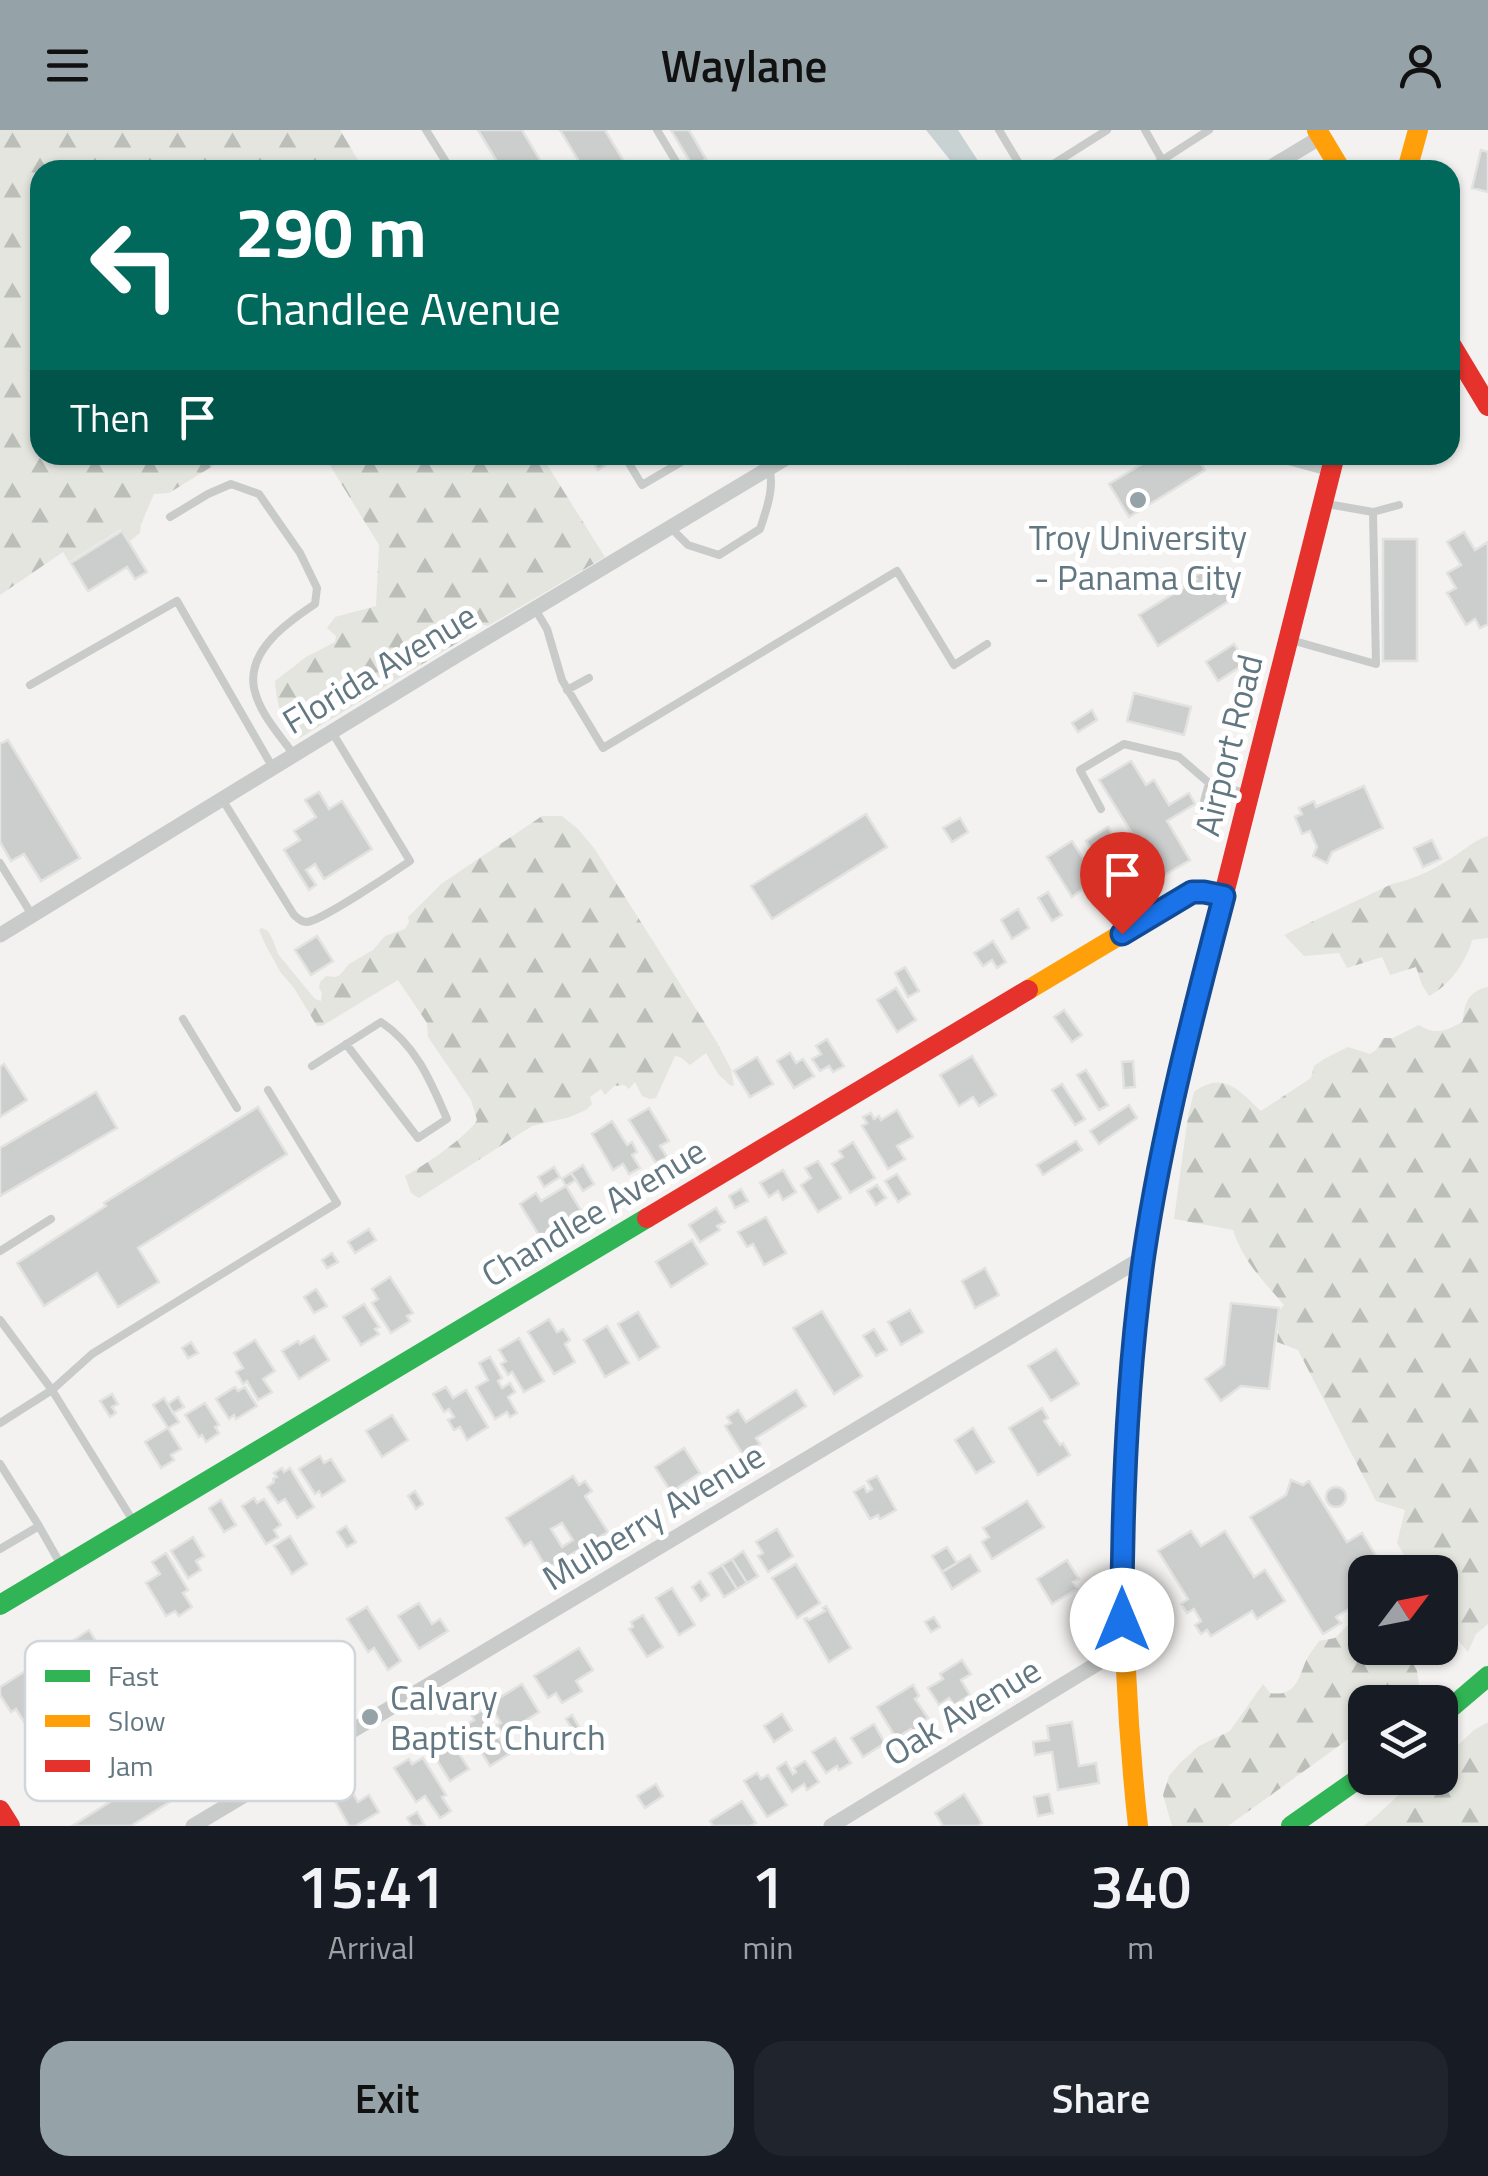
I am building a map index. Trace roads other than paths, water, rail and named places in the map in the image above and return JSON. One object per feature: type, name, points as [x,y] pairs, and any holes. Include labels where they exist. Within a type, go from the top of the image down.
[{"type":"main road","points":[[1408,160],[1411,131]]},
{"type":"main road","points":[[1326,132],[1337,160]]},
{"type":"main road","points":[[1460,360],[1488,406]]},
{"type":"main road","name":"Airport Road","points":[[1138,1826],[1123,1648],[1122,1558],[1126,1455],[1144,1257],[1171,1106],[1332,465]]},
{"type":"main road","name":"Chandlee Avenue","points":[[0,1605],[1190,893],[1224,896]]},
{"type":"main road","points":[[1458,1702],[1488,1676]]},
{"type":"main road","points":[[1292,1826],[1348,1786]]},
{"type":"main road","points":[[0,1810],[10,1826]]},
{"type":"street","points":[[1282,160],[1326,132]]},
{"type":"street","name":"Florida Avenue","points":[[0,935],[671,528],[762,465]]},
{"type":"street","name":"Mulberry Avenue","points":[[355,1729],[1144,1257]]},
{"type":"street","name":"Oak Avenue","points":[[831,1826],[1123,1648]]},
{"type":"street","name":"Mulberry Avenue","points":[[193,1826],[235,1801]]},
{"type":"lane","points":[[426,130],[444,160]]},
{"type":"lane","points":[[657,130],[675,160]]},
{"type":"lane","points":[[999,130],[1017,160]]},
{"type":"lane","points":[[1060,160],[1107,130]]},
{"type":"lane","points":[[1144,130],[1162,160],[1209,130]]},
{"type":"lane","points":[[630,465],[642,485],[676,465]]},
{"type":"lane","points":[[671,528],[688,545],[718,554],[760,530],[770,502],[768,465]]},
{"type":"lane","points":[[170,517],[231,484],[259,494],[300,553],[317,588],[315,604],[274,636],[256,662],[254,687],[267,718],[294,755]]},
{"type":"lane","points":[[1322,504],[1373,512],[1399,504]]},
{"type":"lane","points":[[1288,639],[1376,664],[1373,512]]},
{"type":"lane","points":[[535,608],[547,629],[567,690],[603,748],[897,571],[954,665],[987,644]]},
{"type":"lane","points":[[30,685],[177,601],[273,768]]},
{"type":"lane","points":[[567,690],[589,678]]},
{"type":"lane","points":[[222,800],[302,922],[310,922],[410,862],[332,732]]},
{"type":"lane","points":[[1101,809],[1080,770],[1124,744],[1179,757],[1209,783],[1249,794]]},
{"type":"lane","points":[[1197,827],[1209,783]]},
{"type":"lane","points":[[0,863],[32,916]]},
{"type":"lane","points":[[183,1019],[237,1108]]},
{"type":"lane","points":[[312,1066],[346,1044],[381,1022],[414,1052],[448,1119],[418,1138],[346,1044]]},
{"type":"lane","points":[[0,1423],[52,1390],[92,1354],[336,1202],[268,1090]]},
{"type":"lane","points":[[0,1251],[51,1219]]},
{"type":"lane","points":[[0,1320],[52,1390],[135,1524]]},
{"type":"lane","points":[[0,1464],[62,1568]]},
{"type":"lane","points":[[0,1549],[38,1526]]},
{"type":"place","name":"Troy University - Panama City","points":[[1138,500]]},
{"type":"place","name":"Calvary Baptist Church","points":[[370,1717]]}]
